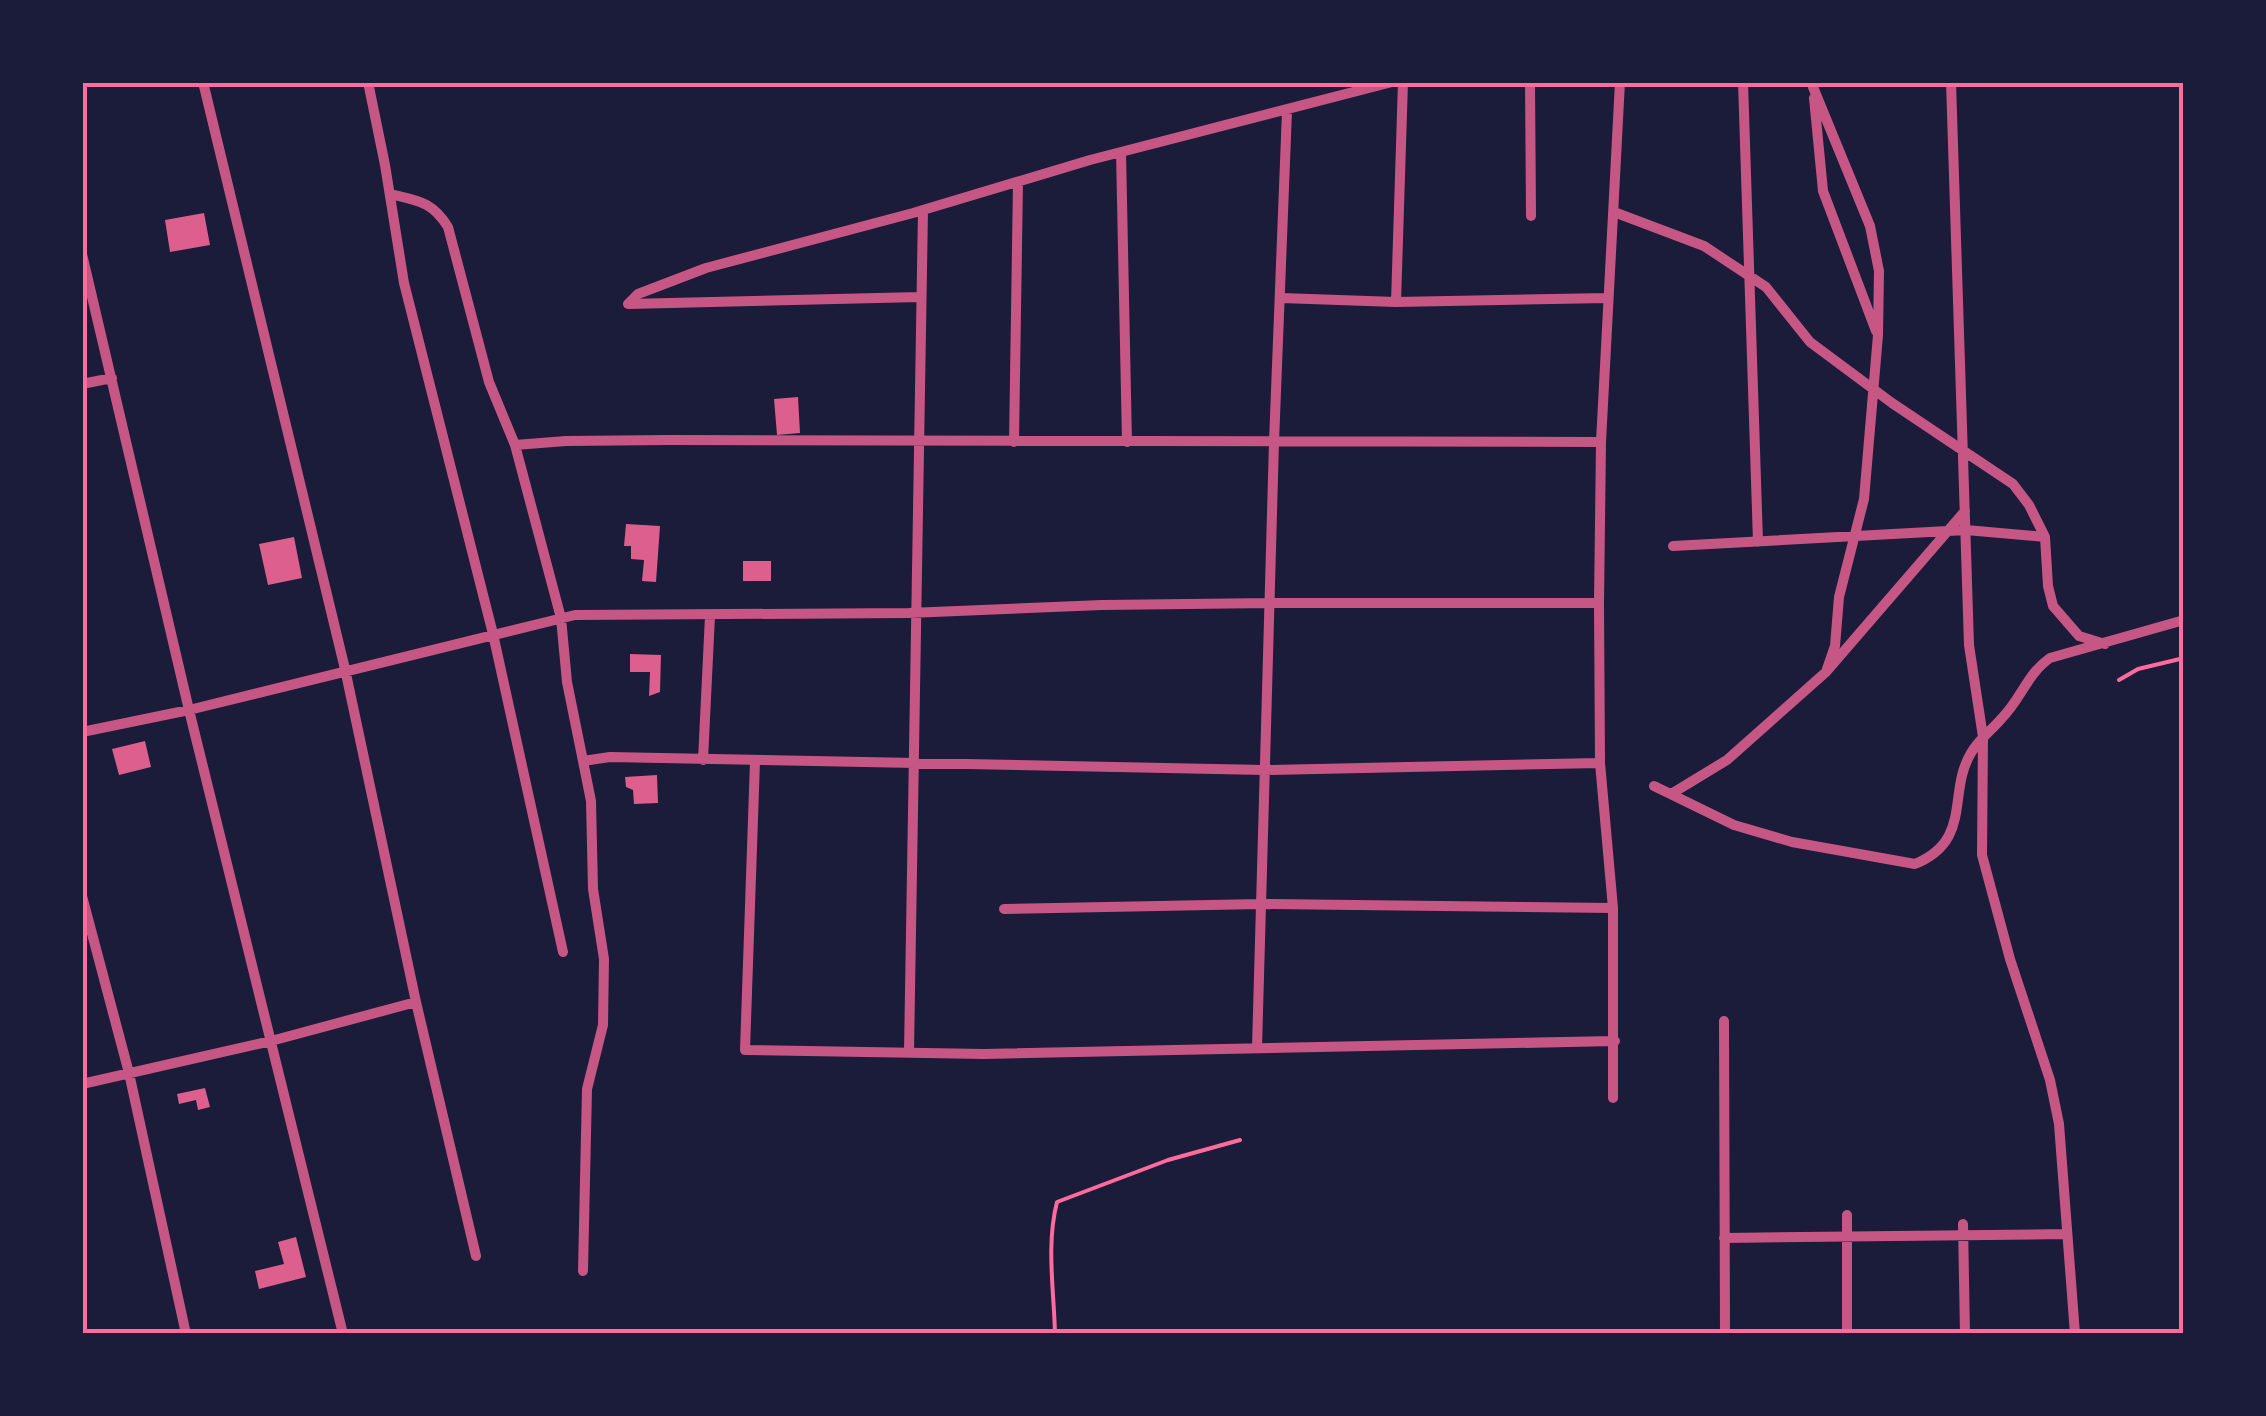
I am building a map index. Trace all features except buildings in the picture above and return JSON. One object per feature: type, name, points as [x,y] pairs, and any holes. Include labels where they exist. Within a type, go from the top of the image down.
[{"type":"street","points":[[204,82],[345,669],[416,1002],[476,1256]]},
{"type":"street","points":[[368,82],[404,284],[493,634],[563,952]]},
{"type":"street","points":[[920,297],[625,304],[638,294],[706,268],[1122,152],[1392,82]]},
{"type":"street","points":[[1396,302],[1403,82]]},
{"type":"street","points":[[1530,82],[1531,216]]},
{"type":"street","points":[[1613,1098],[1612,908],[1600,763],[1599,603],[1601,442],[1620,82]]},
{"type":"street","points":[[1742,82],[1758,542]]},
{"type":"street","points":[[1952,82],[1969,645],[1983,737],[1982,855],[2010,959],[2050,1080],[2059,1124],[2075,1334]]},
{"type":"street","points":[[1813,85],[1823,192],[1878,335]]},
{"type":"street","points":[[1813,85],[1870,226],[1879,271],[1878,335],[1864,499],[1840,596],[1835,646],[1826,672]]},
{"type":"street","points":[[1257,1048],[1286,112]]},
{"type":"street","points":[[1122,152],[1126,442]]},
{"type":"street","points":[[1014,442],[1018,182]]},
{"type":"street","points":[[390,194],[428,204],[439,212],[448,227],[489,382],[515,445],[561,618],[567,682],[592,801],[593,889],[604,959],[602,1025],[587,1089],[584,1271]]},
{"type":"street","points":[[909,1052],[923,210]]},
{"type":"street","points":[[1614,212],[1704,246],[1766,287],[1810,342],[2013,484],[2030,504],[2045,537],[2053,606],[2079,636],[2106,644]]},
{"type":"street","points":[[82,254],[189,710],[343,1334]]},
{"type":"street","points":[[1281,298],[1396,302],[1607,298]]},
{"type":"street","points":[[82,384],[112,378]]},
{"type":"street","points":[[515,445],[566,441],[1601,442]]},
{"type":"street","points":[[1671,794],[1726,760],[1826,672],[1965,512]]},
{"type":"street","points":[[1672,546],[1966,530],[2045,537]]},
{"type":"street","points":[[82,732],[189,710],[575,614],[915,613],[1271,603],[1599,603]]},
{"type":"street","points":[[703,760],[710,616]]},
{"type":"street","points":[[1654,786],[1734,825],[1792,842],[1915,864],[1933,856],[1954,826],[1969,756],[2003,718],[2034,670],[2050,658],[2184,620]]},
{"type":"street","points":[[583,761],[610,757],[1265,770],[1600,763]]},
{"type":"street","points":[[755,761],[744,1050],[984,1054],[1615,1041]]},
{"type":"street","points":[[82,896],[128,1072],[186,1334]]},
{"type":"street","points":[[1004,909],[1262,904],[1612,908]]},
{"type":"street","points":[[82,1084],[271,1041],[416,1002]]},
{"type":"street","points":[[1724,1021],[1725,1334]]},
{"type":"street","points":[[1847,1215],[1847,1334]]},
{"type":"street","points":[[1963,1224],[1965,1334]]},
{"type":"street","points":[[1724,1238],[2067,1234]]},
{"type":"path","points":[[2119,680],[2138,669],[2184,658]]},
{"type":"path","points":[[1055,1334],[1050,1255],[1057,1202],[1168,1160],[1240,1140]]}]
